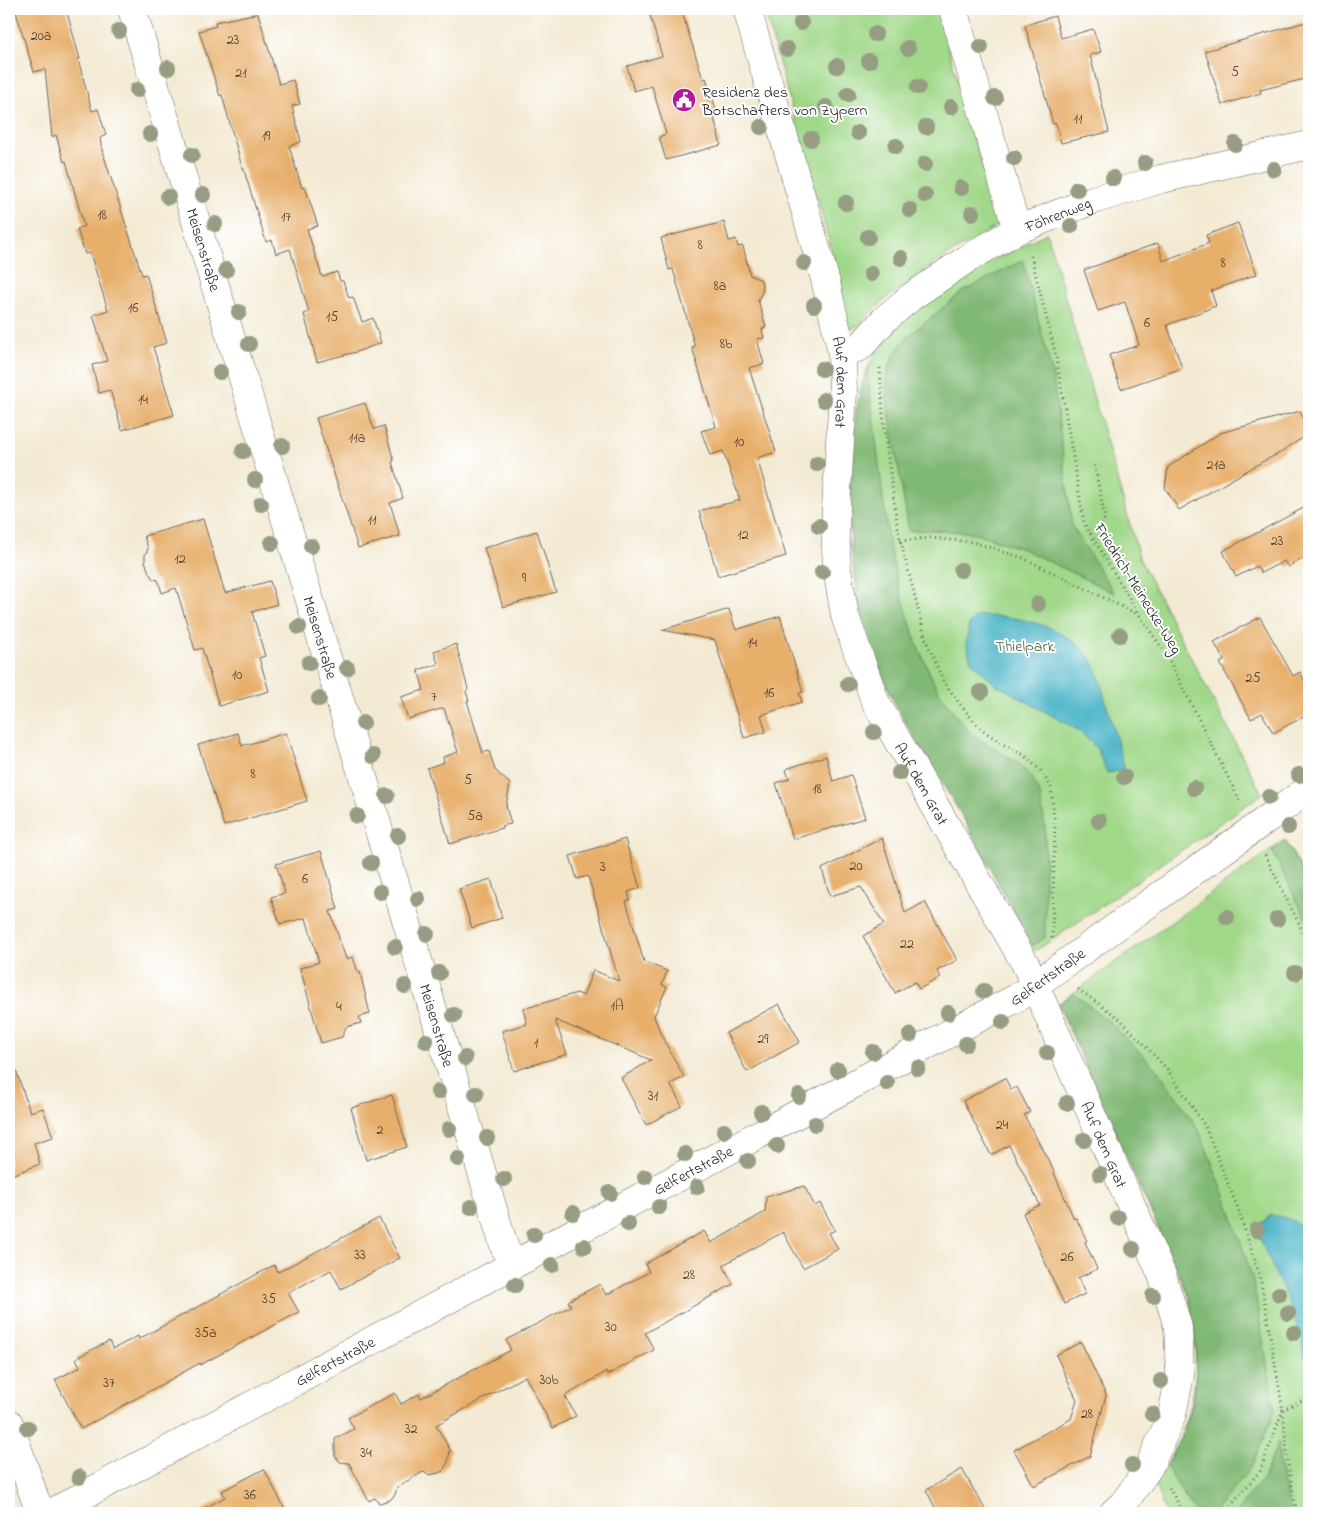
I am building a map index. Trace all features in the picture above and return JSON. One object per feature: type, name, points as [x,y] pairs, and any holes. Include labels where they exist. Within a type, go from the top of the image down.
[{"type":"street","name":"Meisenstraße","points":[[132,9],[504,1246],[513,1265]]},
{"type":"street","name":"Auf dem Grat","points":[[747,9],[825,279],[842,353],[843,393],[835,525],[837,569],[845,616],[875,701],[1026,965],[1162,1275],[1178,1327],[1180,1375],[1172,1415],[1149,1467],[1124,1503],[1114,1513]]},
{"type":"street","points":[[953,9],[1023,239]]},
{"type":"street","name":"Föhrenweg","points":[[842,353],[860,347],[885,319],[911,297],[970,257],[1023,239],[1093,200],[1161,179],[1309,145]]},
{"type":"street","name":"Gelfertstraße","points":[[51,1513],[1018,997],[1309,789]]},
{"type":"street","points":[[9,1423],[35,1499],[42,1513]]},
{"type":"path","name":"Friedrich-Meinecke-Weg","points":[[1023,239],[1056,356],[1084,523],[1140,616],[1166,654],[1244,810]]},
{"type":"path","points":[[879,360],[884,428],[900,540],[925,638],[943,681],[966,712],[980,728],[1001,743],[1024,755],[1040,770],[1051,787],[1055,826],[1052,939]]},
{"type":"path","points":[[1090,534],[1099,528],[1105,518],[1094,463]]},
{"type":"path","points":[[900,540],[930,538],[973,542],[1024,558],[1140,616]]},
{"type":"path","points":[[1262,848],[1309,944]]},
{"type":"path","points":[[1071,984],[1120,1019],[1167,1069],[1206,1126],[1237,1206],[1260,1276],[1284,1410],[1288,1464],[1297,1513]]},
{"type":"path","points":[[1224,1513],[1260,1471],[1284,1410],[1309,1397]]},
{"type":"path","points":[[1166,1481],[1184,1513]]},
{"type":"green space","points":[[764,9],[937,9],[999,225],[940,260],[888,297],[856,327],[851,329],[846,325],[840,280]]},
{"type":"green space","name":"Thielpark","points":[[1047,233],[1140,560],[1262,794],[1035,951],[964,819],[897,708],[876,660],[859,604],[851,549],[860,391],[876,351],[895,328],[934,296],[1003,255]]},
{"type":"green space","points":[[1023,260],[1053,377],[1072,526],[1114,593],[1025,550],[976,533],[932,530],[909,531],[886,394],[887,374],[894,354],[906,338],[962,292]]},
{"type":"green space","points":[[867,369],[889,544],[896,577],[916,642],[936,687],[959,720],[974,736],[1018,763],[1031,776],[1040,794],[1045,827],[1045,938],[1032,946],[964,819],[897,708],[876,660],[859,604],[851,549],[849,502],[855,417]]},
{"type":"green space","points":[[1285,840],[1309,883],[1309,1513],[1166,1513],[1154,1483],[1169,1460],[1180,1437],[1188,1416],[1193,1394],[1195,1349],[1189,1297],[1058,1004]]},
{"type":"green space","points":[[1285,840],[1309,883],[1309,925],[1272,850]]},
{"type":"green space","points":[[1073,993],[1112,1024],[1161,1074],[1199,1130],[1230,1209],[1253,1280],[1275,1411],[1252,1466],[1214,1513],[1195,1513],[1166,1466],[1187,1421],[1192,1405],[1196,1378],[1196,1351],[1189,1297],[1058,1004]]},
{"type":"green space","points":[[1278,1442],[1280,1466],[1291,1513],[1235,1513],[1264,1477]]},
{"type":"water","points":[[977,616],[1008,617],[1053,629],[1078,646],[1089,657],[1098,673],[1125,770],[1107,773],[1097,749],[1078,730],[995,684],[971,661],[966,643],[969,624]]},
{"type":"water","points":[[1271,1215],[1296,1222],[1303,1230],[1309,1244],[1309,1365],[1289,1303],[1260,1239],[1261,1224]]},
{"type":"building","points":[[15,9],[66,9],[92,111],[98,109],[106,135],[100,138],[102,150],[142,275],[146,274],[167,343],[153,347],[174,415],[122,430],[110,390],[99,393],[92,365],[107,361],[93,315],[108,310],[90,253],[85,254],[77,229],[84,226],[66,161],[64,162],[56,135],[52,137],[45,69],[34,72]]},
{"type":"building","name":"Residenz des Botschafters von Zypern","points":[[648,9],[681,9],[703,79],[706,78],[716,109],[712,110],[721,145],[666,160],[659,137],[666,134],[652,86],[634,91],[627,66],[662,56]]},
{"type":"building","points":[[258,13],[279,84],[293,80],[300,104],[292,106],[301,142],[289,146],[302,188],[305,187],[318,226],[307,229],[322,277],[337,272],[340,281],[343,281],[349,298],[353,297],[362,322],[373,318],[381,343],[356,352],[317,362],[304,314],[309,312],[290,249],[276,254],[272,240],[266,242],[222,95],[220,96],[199,31],[216,26],[215,22]]},
{"type":"building","points":[[1055,16],[1061,38],[1093,29],[1101,52],[1090,55],[1109,132],[1061,143],[1056,123],[1053,124],[1025,25]]},
{"type":"building","points":[[1309,21],[1309,78],[1260,90],[1261,93],[1222,105],[1205,51]]},
{"type":"building","points":[[724,222],[729,241],[736,239],[738,247],[743,246],[750,275],[761,280],[763,290],[758,300],[766,327],[762,329],[764,338],[757,339],[764,364],[749,368],[776,452],[757,458],[786,556],[718,576],[699,511],[740,500],[723,451],[710,455],[701,431],[716,427],[692,347],[695,347],[673,269],[669,270],[661,238]]},
{"type":"building","points":[[1238,223],[1257,274],[1211,291],[1216,306],[1167,325],[1182,368],[1121,389],[1109,355],[1139,345],[1125,302],[1098,311],[1084,270],[1158,243],[1163,261],[1209,243],[1206,235]]},
{"type":"building","points":[[365,403],[374,429],[384,426],[403,498],[390,503],[400,536],[358,548],[316,418]]},
{"type":"building","points":[[1300,411],[1309,434],[1284,451],[1179,510],[1165,488],[1168,467],[1220,433]]},
{"type":"building","points":[[1309,505],[1309,555],[1288,567],[1284,561],[1261,573],[1257,566],[1236,577],[1223,551]]},
{"type":"building","points":[[203,519],[225,593],[270,581],[277,604],[252,612],[265,656],[259,658],[269,691],[219,706],[202,648],[195,650],[176,588],[162,593],[158,580],[153,579],[145,561],[148,549],[144,536]]},
{"type":"building","points":[[537,531],[556,592],[503,607],[484,548]]},
{"type":"building","points":[[729,609],[736,630],[780,616],[803,692],[799,693],[802,702],[761,715],[766,732],[744,738],[715,640],[662,630]]},
{"type":"building","points":[[1260,617],[1293,676],[1300,672],[1309,689],[1309,714],[1273,733],[1262,713],[1251,719],[1220,663],[1224,661],[1214,642]]},
{"type":"building","points":[[456,644],[468,689],[466,692],[469,701],[467,701],[483,753],[489,751],[495,770],[510,784],[506,806],[511,824],[450,844],[427,768],[444,762],[443,757],[458,752],[444,708],[408,719],[401,697],[424,690],[418,670],[438,664],[434,651]]},
{"type":"building","points":[[238,733],[242,746],[286,733],[307,801],[224,826],[198,745]]},
{"type":"building","points":[[826,756],[833,781],[851,775],[865,818],[793,839],[776,783],[789,779],[786,769]]},
{"type":"building","points":[[882,838],[905,913],[925,902],[957,960],[937,971],[940,978],[919,989],[915,982],[895,993],[863,936],[884,924],[861,887],[830,896],[822,869]]},
{"type":"building","points":[[625,839],[640,888],[628,892],[630,900],[626,901],[644,962],[667,971],[662,985],[667,987],[654,1016],[661,1035],[684,1077],[670,1084],[682,1106],[646,1125],[621,1078],[651,1060],[555,1020],[567,1054],[514,1071],[502,1031],[527,1024],[523,1009],[577,993],[583,996],[593,970],[619,981],[588,876],[577,879],[570,856]]},
{"type":"building","points":[[321,851],[338,909],[330,911],[346,959],[353,957],[358,973],[360,972],[370,1014],[359,1017],[361,1023],[346,1027],[342,1037],[321,1043],[300,968],[319,962],[306,918],[280,924],[271,897],[285,893],[276,864]]},
{"type":"building","points":[[491,879],[502,918],[472,928],[459,889]]},
{"type":"building","points":[[779,1004],[800,1042],[747,1072],[726,1033]]},
{"type":"building","points":[[13,1061],[30,1112],[43,1108],[53,1137],[34,1143],[40,1164],[9,1176],[9,1062]]},
{"type":"building","points":[[1005,1078],[1011,1090],[1017,1087],[1030,1112],[1024,1115],[1055,1173],[1074,1219],[1076,1218],[1087,1241],[1085,1242],[1097,1269],[1078,1278],[1085,1294],[1064,1304],[1023,1213],[1040,1205],[1009,1145],[991,1155],[963,1101]]},
{"type":"building","points":[[392,1095],[407,1147],[366,1160],[351,1108]]},
{"type":"building","points":[[804,1186],[815,1206],[820,1203],[835,1230],[829,1233],[838,1249],[803,1268],[783,1232],[723,1265],[733,1284],[645,1333],[654,1350],[607,1375],[606,1372],[565,1396],[576,1416],[553,1428],[525,1376],[436,1425],[450,1450],[448,1462],[442,1472],[430,1475],[423,1472],[397,1487],[395,1495],[390,1500],[379,1503],[375,1498],[369,1501],[349,1463],[340,1462],[335,1456],[335,1439],[354,1429],[348,1418],[395,1393],[401,1404],[419,1394],[421,1398],[511,1350],[506,1340],[571,1306],[568,1301],[600,1284],[606,1295],[649,1272],[645,1264],[704,1231],[711,1243],[765,1212],[766,1197]]},
{"type":"building","points":[[379,1218],[400,1258],[341,1289],[331,1270],[288,1293],[299,1312],[200,1365],[200,1363],[81,1429],[55,1380],[80,1367],[76,1358],[109,1341],[113,1349],[138,1336],[139,1339],[274,1265],[278,1272]]},
{"type":"building","points":[[1081,1342],[1106,1395],[1090,1456],[1034,1486],[1014,1450],[1071,1419],[1077,1400],[1056,1355]]},
{"type":"building","points":[[264,1469],[287,1513],[196,1513],[225,1497],[222,1491]]},
{"type":"building","points":[[962,1469],[987,1513],[938,1513],[926,1490]]},
{"type":"place","name":"Residenz des Botschafters von Zypern","points":[[684,100]]}]
